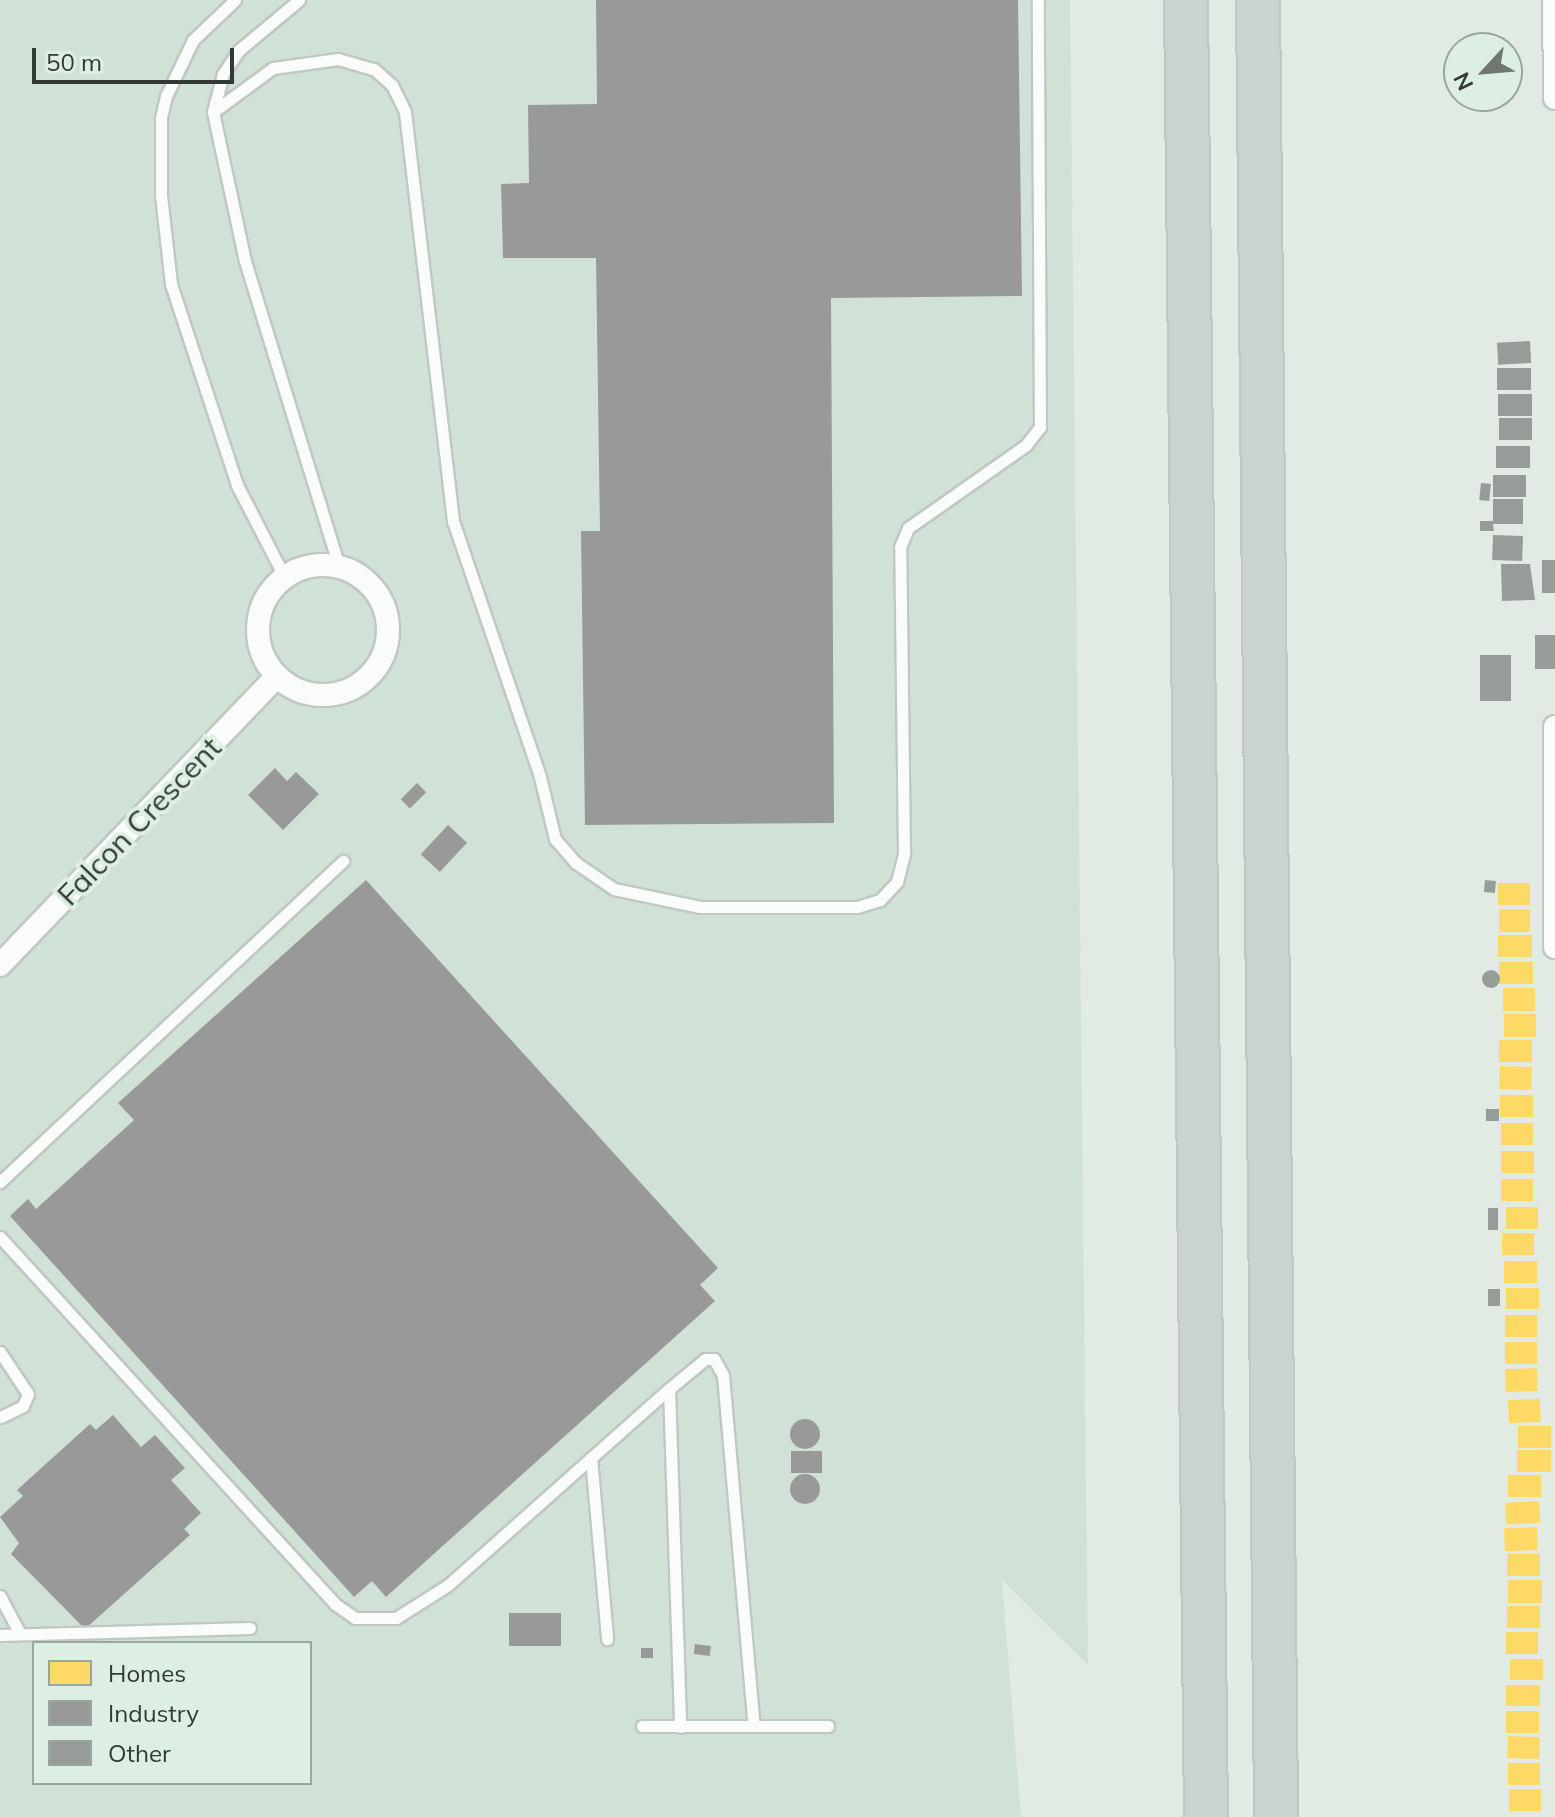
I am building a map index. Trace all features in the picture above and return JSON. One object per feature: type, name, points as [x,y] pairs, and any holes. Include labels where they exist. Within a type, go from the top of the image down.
[{"type":"highway","points":[[1186,0],[1206,1817]]},
{"type":"highway","points":[[1258,0],[1276,1817]]},
{"type":"street","points":[[1554,0],[1555,98]]},
{"type":"street","points":[[317,565],[339,567],[376,592],[388,635],[382,657],[369,675],[334,694],[314,694],[277,676],[259,640],[259,620],[265,600],[285,578],[317,565]]},
{"type":"street","name":"Falcon Crescent","points":[[0,965],[277,676]]},
{"type":"street","points":[[1555,727],[1555,947]]},
{"type":"lane","points":[[235,0],[193,40],[166,96],[161,118],[161,195],[176,299],[237,485],[285,578]]},
{"type":"lane","points":[[299,0],[239,50],[223,74],[213,112],[220,164],[245,261],[339,567]]},
{"type":"lane","points":[[213,112],[273,68],[338,59],[374,69],[392,85],[405,112],[453,521],[540,777],[555,839],[576,863],[614,889],[700,907],[857,907],[880,900],[897,882],[904,853],[900,547],[908,528],[1026,445],[1040,427],[1038,0]]},
{"type":"lane","points":[[0,1182],[343,861]]},
{"type":"lane","points":[[0,1237],[335,1604],[355,1618],[380,1621],[414,1608],[448,1585],[669,1389],[705,1359],[714,1359],[721,1368],[750,1640],[754,1726]]},
{"type":"lane","points":[[0,1352],[18,1373],[28,1401],[0,1417]]},
{"type":"lane","points":[[669,1389],[680,1727]]},
{"type":"lane","points":[[591,1458],[607,1639]]},
{"type":"lane","points":[[0,1596],[20,1634]]},
{"type":"lane","points":[[0,1635],[250,1628]]},
{"type":"lane","points":[[642,1726],[828,1726]]},
{"type":"shaded area","points":[[0,0],[1070,0],[1088,1665],[1002,1580],[1021,1817],[0,1817]]},
{"type":"building: Homes","points":[[1498,883],[1530,883],[1530,905],[1498,905]]},
{"type":"building: Homes","points":[[1499,909],[1530,909],[1530,932],[1499,932]]},
{"type":"building: Homes","points":[[1498,935],[1532,935],[1532,957],[1498,957]]},
{"type":"building: Homes","points":[[1499,962],[1533,962],[1533,984],[1499,984]]},
{"type":"building: Homes","points":[[1503,988],[1535,988],[1535,1011],[1503,1011]]},
{"type":"building: Homes","points":[[1504,1014],[1536,1014],[1536,1037],[1504,1037]]},
{"type":"building: Homes","points":[[1499,1040],[1532,1040],[1532,1062],[1499,1062]]},
{"type":"building: Homes","points":[[1500,1066],[1532,1067],[1531,1090],[1499,1089]]},
{"type":"building: Homes","points":[[1500,1095],[1533,1095],[1533,1117],[1500,1117]]},
{"type":"building: Homes","points":[[1501,1123],[1533,1123],[1533,1145],[1501,1145]]},
{"type":"building: Homes","points":[[1501,1151],[1534,1151],[1534,1173],[1501,1173]]},
{"type":"building: Homes","points":[[1501,1179],[1533,1179],[1533,1201],[1501,1201]]},
{"type":"building: Homes","points":[[1506,1207],[1538,1207],[1538,1229],[1506,1229]]},
{"type":"building: Homes","points":[[1502,1233],[1534,1233],[1534,1255],[1502,1255]]},
{"type":"building: Homes","points":[[1504,1261],[1537,1261],[1537,1283],[1504,1283]]},
{"type":"building: Homes","points":[[1506,1288],[1539,1288],[1539,1309],[1506,1309]]},
{"type":"building: Homes","points":[[1505,1315],[1537,1315],[1537,1337],[1505,1337]]},
{"type":"building: Homes","points":[[1505,1342],[1537,1342],[1537,1364],[1505,1364]]},
{"type":"building: Homes","points":[[1537,1368],[1538,1391],[1506,1392],[1505,1369]]},
{"type":"building: Homes","points":[[1540,1399],[1541,1422],[1509,1423],[1508,1400]]},
{"type":"building: Homes","points":[[1518,1426],[1551,1426],[1551,1448],[1518,1448]]},
{"type":"building: Homes","points":[[1517,1450],[1551,1450],[1551,1472],[1517,1472]]},
{"type":"building: Homes","points":[[1508,1475],[1541,1475],[1541,1497],[1508,1497]]},
{"type":"building: Homes","points":[[1539,1501],[1540,1523],[1506,1525],[1505,1503]]},
{"type":"building: Homes","points":[[1537,1527],[1538,1550],[1505,1551],[1504,1528]]},
{"type":"building: Homes","points":[[1507,1554],[1540,1554],[1540,1576],[1507,1576]]},
{"type":"building: Homes","points":[[1508,1580],[1542,1580],[1542,1603],[1508,1603]]},
{"type":"building: Homes","points":[[1507,1606],[1540,1606],[1540,1628],[1507,1628]]},
{"type":"building: Homes","points":[[1506,1632],[1538,1632],[1538,1654],[1506,1654]]},
{"type":"building: Homes","points":[[1510,1659],[1543,1659],[1543,1680],[1510,1680]]},
{"type":"building: Homes","points":[[1506,1685],[1540,1685],[1540,1706],[1506,1706]]},
{"type":"building: Homes","points":[[1506,1711],[1539,1711],[1539,1733],[1506,1733]]},
{"type":"building: Homes","points":[[1508,1736],[1540,1737],[1539,1759],[1507,1758]]},
{"type":"building: Homes","points":[[1508,1763],[1540,1763],[1540,1785],[1508,1785]]},
{"type":"building: Homes","points":[[1509,1789],[1541,1789],[1541,1811],[1509,1811]]},
{"type":"building: Industry","points":[[596,0],[1018,0],[1022,296],[831,298],[834,823],[585,825],[581,531],[600,531],[596,258],[503,258],[501,184],[529,183],[528,105],[597,104]]},
{"type":"building: Industry","points":[[275,768],[287,781],[296,772],[319,794],[283,830],[248,795]]},
{"type":"building: Industry","points":[[417,783],[426,792],[410,808],[401,799]]},
{"type":"building: Industry","points":[[448,825],[467,843],[440,872],[421,854]]},
{"type":"building: Industry","points":[[366,880],[718,1268],[700,1285],[715,1301],[386,1597],[372,1581],[354,1597],[10,1216],[28,1199],[36,1209],[134,1120],[118,1103]]},
{"type":"building: Industry","points":[[113,1415],[141,1447],[155,1435],[185,1468],[171,1480],[201,1513],[184,1529],[190,1535],[85,1629],[11,1554],[19,1543],[0,1517],[23,1496],[17,1490],[90,1424],[96,1430]]},
{"type":"building: Industry","points":[[805,1419],[816,1423],[820,1434],[816,1445],[805,1449],[794,1445],[790,1434],[794,1423]]},
{"type":"building: Industry","points":[[791,1451],[822,1451],[822,1473],[791,1473]]},
{"type":"building: Industry","points":[[805,1474],[816,1478],[820,1489],[816,1500],[805,1504],[794,1500],[790,1489],[794,1478]]},
{"type":"building: Industry","points":[[509,1613],[561,1613],[561,1646],[509,1646]]},
{"type":"building: Industry","points":[[695,1644],[711,1646],[710,1656],[694,1654]]},
{"type":"building: Industry","points":[[641,1648],[653,1648],[653,1658],[641,1658]]},
{"type":"building: Other","points":[[1530,341],[1531,363],[1498,365],[1497,343]]},
{"type":"building: Other","points":[[1497,368],[1531,368],[1531,390],[1497,390]]},
{"type":"building: Other","points":[[1498,394],[1532,394],[1532,416],[1498,416]]},
{"type":"building: Other","points":[[1499,418],[1532,418],[1532,440],[1499,440]]},
{"type":"building: Other","points":[[1496,446],[1530,446],[1530,468],[1496,468]]},
{"type":"building: Other","points":[[1493,475],[1526,475],[1526,497],[1493,497]]},
{"type":"building: Other","points":[[1481,483],[1491,484],[1489,501],[1479,500]]},
{"type":"building: Other","points":[[1493,499],[1523,499],[1523,524],[1493,524],[1494,531],[1480,531],[1480,521],[1493,521]]},
{"type":"building: Other","points":[[1493,535],[1523,536],[1522,561],[1492,560]]},
{"type":"building: Other","points":[[1542,560],[1555,560],[1555,593],[1542,593]]},
{"type":"building: Other","points":[[1501,564],[1530,564],[1535,600],[1502,601]]},
{"type":"building: Other","points":[[1535,635],[1555,635],[1555,669],[1535,669]]},
{"type":"building: Other","points":[[1480,655],[1511,655],[1511,701],[1480,701]]},
{"type":"building: Other","points":[[1485,880],[1496,881],[1495,893],[1484,892]]},
{"type":"building: Other","points":[[1491,970],[1500,979],[1491,988],[1482,979]]},
{"type":"building: Other","points":[[1486,1109],[1499,1109],[1499,1121],[1486,1121]]},
{"type":"building: Other","points":[[1488,1208],[1498,1208],[1498,1230],[1488,1230]]},
{"type":"building: Other","points":[[1488,1289],[1500,1289],[1500,1306],[1488,1306]]}]
